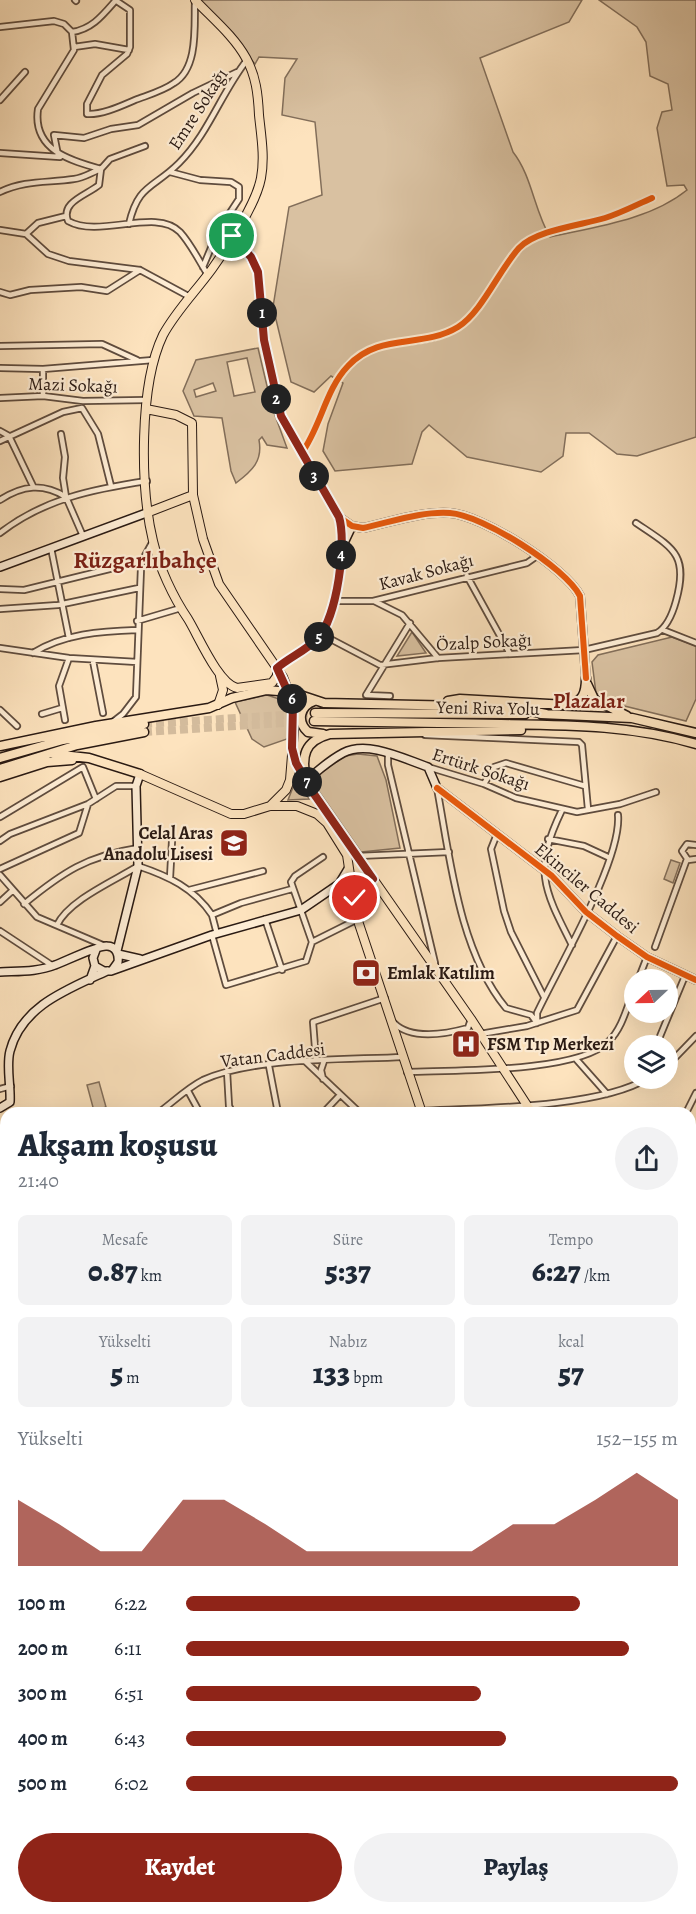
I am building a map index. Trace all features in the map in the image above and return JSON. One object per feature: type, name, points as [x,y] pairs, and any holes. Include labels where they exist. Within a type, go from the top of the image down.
[{"type":"highway","points":[[437,704],[460,699],[567,705],[577,703],[584,696],[586,678]]},
{"type":"highway","points":[[586,678],[594,699],[632,718]]},
{"type":"highway","points":[[0,746],[217,706],[232,698],[259,691],[291,692],[314,701],[511,707],[546,714],[632,718],[696,733]]},
{"type":"highway","points":[[314,701],[303,708],[300,717],[302,725],[310,733],[597,728]]},
{"type":"highway","name":"Yeni Riva Yolu","points":[[546,714],[315,717],[597,728],[669,736],[696,744]]},
{"type":"highway","points":[[0,759],[63,740],[144,728],[77,745],[0,769]]},
{"type":"highway","points":[[306,781],[303,763],[305,749],[316,738],[330,734]]},
{"type":"highway","points":[[49,754],[89,758],[140,774]]},
{"type":"highway","points":[[0,777],[47,762],[89,758]]},
{"type":"main road","points":[[195,0],[247,60],[257,88],[263,160],[261,179],[255,198],[208,275],[165,332],[153,360],[146,400],[147,481],[153,541],[180,608],[220,675],[232,687],[272,683],[277,676],[277,665]]},
{"type":"main road","points":[[146,409],[176,415],[192,423],[193,495],[203,539],[219,584],[277,665],[291,692],[295,718],[289,786],[270,806]]},
{"type":"main road","points":[[150,512],[193,495]]},
{"type":"main road","points":[[217,706],[223,690],[220,675]]},
{"type":"main road","points":[[292,748],[314,794],[471,1019],[527,1105]]},
{"type":"main road","points":[[140,774],[231,814],[244,814],[270,806],[304,807],[327,823],[347,855],[357,917],[420,1107]]},
{"type":"main road","points":[[304,807],[312,802],[314,794]]},
{"type":"main road","points":[[357,917],[355,898],[360,884],[373,879]]},
{"type":"street","points":[[72,33],[86,30],[99,20],[115,0],[130,10],[129,50],[102,75],[87,104],[87,114],[94,114],[174,84],[181,78],[192,53],[195,0]]},
{"type":"street","points":[[1,29],[54,21],[64,24],[72,33],[74,47],[61,75],[38,109],[36,118],[40,132],[48,146],[60,156]]},
{"type":"street","points":[[74,47],[95,44],[129,50]]},
{"type":"street","name":"Emre Sokağı","points":[[129,224],[134,203],[140,193],[170,172],[194,148],[237,72],[247,60]]},
{"type":"street","points":[[0,100],[25,72]]},
{"type":"street","points":[[60,156],[54,135],[84,138],[111,129],[138,125],[193,93],[237,72]]},
{"type":"street","points":[[0,192],[15,184],[35,180],[80,178],[101,169],[110,159],[145,146]]},
{"type":"street","points":[[0,153],[60,156],[101,169]]},
{"type":"street","points":[[101,169],[99,185],[68,207],[66,216],[68,221],[88,228],[129,224],[171,225],[180,232],[208,275]]},
{"type":"street","points":[[170,172],[200,180],[231,182],[239,187],[239,199],[218,231],[202,267]]},
{"type":"street","points":[[301,454],[314,437],[335,381],[374,346],[438,337],[459,327],[521,246],[540,236],[608,217],[652,198]]},
{"type":"street","points":[[26,234],[39,223],[66,216]]},
{"type":"street","points":[[0,230],[26,234],[48,254],[69,261],[140,270],[190,297]]},
{"type":"street","points":[[232,236],[251,257],[258,272],[264,340],[276,400],[284,424],[339,517],[346,534]]},
{"type":"street","points":[[0,292],[10,295],[30,290],[81,287],[106,291],[140,270]]},
{"type":"street","points":[[0,346],[102,344],[137,360]]},
{"type":"street","points":[[0,368],[43,369],[153,360]]},
{"type":"street","points":[[43,369],[43,396]]},
{"type":"street","name":"Mazi Sokağı","points":[[0,398],[43,396],[83,401],[146,400]]},
{"type":"street","points":[[83,401],[82,408],[98,434],[111,486]]},
{"type":"street","points":[[0,441],[55,418],[63,412],[82,408]]},
{"type":"street","points":[[0,431],[9,436],[33,486]]},
{"type":"street","points":[[61,434],[65,457],[63,478],[66,497],[83,537]]},
{"type":"street","points":[[0,533],[31,512],[66,497],[111,486],[147,481]]},
{"type":"street","points":[[0,500],[13,491],[33,486],[52,488],[66,497]]},
{"type":"street","points":[[0,567],[150,512]]},
{"type":"street","points":[[346,534],[363,528],[443,513],[459,514],[502,534],[537,556],[577,590],[581,602],[586,678]]},
{"type":"street","points":[[339,517],[350,525],[363,528]]},
{"type":"street","points":[[636,523],[664,542],[682,565],[681,582],[675,607],[663,630],[696,643]]},
{"type":"street","points":[[277,665],[321,634],[333,601],[343,545],[350,525]]},
{"type":"street","points":[[110,724],[123,714],[136,697],[136,630],[139,588],[142,561],[153,541]]},
{"type":"street","points":[[51,548],[60,604],[69,638]]},
{"type":"street","name":"Kavak Sokağı","points":[[333,601],[373,601],[527,562],[537,556]]},
{"type":"street","points":[[0,589],[24,590],[142,561]]},
{"type":"street","points":[[467,576],[510,654]]},
{"type":"street","points":[[0,609],[60,604],[139,588]]},
{"type":"street","points":[[373,601],[402,615],[438,658]]},
{"type":"street","points":[[137,621],[180,608]]},
{"type":"street","points":[[390,696],[366,695],[410,623]]},
{"type":"street","points":[[33,653],[50,642],[136,630]]},
{"type":"street","name":"Özalp Sokağı","points":[[386,663],[584,650],[646,637],[663,630]]},
{"type":"street","points":[[321,634],[380,664],[386,663]]},
{"type":"street","points":[[0,648],[93,661],[137,662]]},
{"type":"street","points":[[65,720],[59,686],[69,658]]},
{"type":"street","points":[[93,661],[103,713]]},
{"type":"street","points":[[42,714],[62,708]]},
{"type":"street","points":[[0,711],[16,726]]},
{"type":"street","points":[[416,732],[431,737],[579,742],[582,746],[588,809]]},
{"type":"street","name":"Ertürk Sokağı","points":[[306,781],[348,750],[358,749],[388,754],[484,784],[516,798],[562,810],[577,812],[620,804],[656,792]]},
{"type":"street","points":[[388,754],[436,969]]},
{"type":"street","points":[[484,784],[494,767],[506,763],[585,786]]},
{"type":"street","points":[[0,817],[83,766],[96,799]]},
{"type":"street","points":[[428,767],[437,788],[461,912],[481,967],[506,1008],[531,1015],[537,1023]]},
{"type":"street","points":[[109,971],[117,965],[117,953],[138,866],[136,786],[140,774]]},
{"type":"street","points":[[0,841],[10,834],[88,804],[116,786],[136,786]]},
{"type":"street","name":"Ekinciler Caddesi","points":[[437,788],[543,869],[586,912],[617,936],[647,957],[696,980]]},
{"type":"street","points":[[0,869],[79,833],[88,804]]},
{"type":"street","points":[[562,810],[548,839],[543,869],[549,896],[572,945]]},
{"type":"street","points":[[537,1023],[537,1013],[544,996],[572,945],[610,858],[619,830],[618,815]]},
{"type":"street","points":[[497,834],[491,849],[504,911],[511,932],[544,996]]},
{"type":"street","points":[[548,839],[584,846],[610,858]]},
{"type":"street","points":[[170,878],[172,841]]},
{"type":"street","points":[[696,845],[689,843],[683,848],[682,854],[687,859],[696,859]]},
{"type":"street","points":[[24,904],[51,882],[85,861],[104,853],[138,848]]},
{"type":"street","points":[[358,856],[449,852]]},
{"type":"street","points":[[138,866],[170,878],[189,890],[212,915],[214,935],[226,985],[306,961],[312,942],[292,889],[295,876],[323,857]]},
{"type":"street","points":[[654,947],[687,859]]},
{"type":"street","points":[[57,926],[62,915],[73,906],[138,866]]},
{"type":"street","points":[[2,1107],[10,1102],[10,1052],[20,1029],[46,1001],[109,971],[214,935],[301,909],[339,884],[348,869]]},
{"type":"street","points":[[189,890],[263,871]]},
{"type":"street","points":[[0,875],[38,918],[105,945],[117,953],[143,959]]},
{"type":"street","points":[[339,884],[351,887]]},
{"type":"street","points":[[212,915],[241,903],[292,889]]},
{"type":"street","points":[[0,902],[12,891]]},
{"type":"street","points":[[312,942],[357,917]]},
{"type":"street","points":[[265,920],[282,970]]},
{"type":"street","points":[[0,931],[53,966]]},
{"type":"street","points":[[480,1034],[537,1023],[577,1010],[582,1005],[617,936]]},
{"type":"street","points":[[0,972],[28,971],[53,966],[105,945]]},
{"type":"street","points":[[90,980],[95,965],[96,950]]},
{"type":"street","points":[[78,956],[109,971]]},
{"type":"street","points":[[642,969],[647,957]]},
{"type":"street","points":[[660,1035],[684,976]]},
{"type":"street","points":[[316,1060],[313,1022],[385,998]]},
{"type":"street","points":[[408,1072],[503,1067],[576,1059],[599,1049],[618,1032],[624,1016]]},
{"type":"street","points":[[392,1021],[401,1030],[421,1033],[454,1032],[468,1028],[471,1019]]},
{"type":"street","points":[[678,1055],[696,1036]]},
{"type":"street","name":"Vatan Caddesi","points":[[166,1107],[200,1082],[227,1071],[316,1060],[403,1057]]},
{"type":"street","points":[[576,1059],[607,1094]]},
{"type":"street","points":[[305,1061],[353,1107]]},
{"type":"street","points":[[322,1079],[321,1068],[324,1061]]},
{"type":"street","points":[[269,1066],[277,1107]]},
{"type":"street","points":[[227,1071],[230,1107]]},
{"type":"street","points":[[0,1089],[11,1086]]},
{"type":"street","points":[[497,1107],[527,1105],[630,1089]]},
{"type":"street","points":[[188,1090],[197,1107]]},
{"type":"street","points":[[689,1107],[696,1093]]},
{"type":"street","points":[[329,1107],[340,1095]]},
{"type":"shaded area","points":[[198,0],[582,0],[569,22],[480,58],[513,152],[525,172],[550,237],[622,221],[656,209],[687,190],[684,185],[667,186],[657,128],[662,112],[672,110],[668,84],[650,76],[646,42],[637,27],[599,0],[696,0],[696,437],[637,456],[617,454],[589,433],[566,433],[563,456],[541,472],[467,457],[429,425],[422,432],[412,464],[335,471],[323,451],[328,424],[343,383],[331,376],[314,392],[291,382],[273,307],[289,207],[322,195],[315,122],[282,115],[285,78],[297,59],[259,57],[255,64]]},
{"type":"shaded area","points":[[258,348],[272,407],[287,448],[267,445],[262,437],[259,440],[258,460],[236,483],[231,471],[222,418],[194,416],[183,391],[196,360]],"holes":[[[247,358],[255,392],[234,396],[227,362]],[[213,383],[216,391],[196,397],[194,390]]]},
{"type":"shaded area","points":[[412,632],[426,653],[397,656]]},
{"type":"shaded area","points":[[672,637],[696,646],[696,699],[686,721],[608,702],[596,693],[592,662],[598,655]]},
{"type":"shaded area","points":[[267,695],[282,700],[287,708],[290,734],[287,739],[264,747],[252,739],[235,702]]},
{"type":"shaded area","points":[[358,754],[377,756],[386,780],[400,848],[361,852],[311,780],[345,756]]},
{"type":"shaded area","points":[[297,777],[309,799],[288,800]]},
{"type":"shaded area","points":[[671,860],[680,863],[673,883],[664,879]]},
{"type":"shaded area","points":[[99,1082],[106,1107],[93,1107],[87,1085]]},
{"type":"tunnel","points":[[144,724],[315,713]]},
{"type":"tunnel","points":[[144,732],[314,721]]},
{"type":"cycle path","points":[[301,454],[314,432],[334,386],[348,366],[360,355],[387,345],[430,338],[458,327],[475,311],[512,257],[527,242],[548,232],[611,216],[652,198]]},
{"type":"cycle path","points":[[232,236],[247,251],[258,272],[264,340],[281,416],[339,517],[352,526],[363,528],[418,515],[450,513],[482,523],[521,544],[558,571],[580,596],[586,678]]},
{"type":"cycle path","points":[[437,788],[552,876],[586,912],[617,936],[647,957],[696,980]]},
{"type":"place","name":"Celal Aras Anadolu Lisesi","points":[[234,843]]},
{"type":"place","name":"Emlak Katılım","points":[[366,973]]},
{"type":"place","name":"FSM Tıp Merkezi","points":[[466,1044]]},
{"type":"district","name":"Rüzgarlıbahçe","points":[[145,560]]},
{"type":"district","name":"Plazalar","points":[[589,701]]},
{"type":"route","points":[[232,236],[247,251],[258,272],[264,340],[281,416],[289,434],[339,517],[344,532],[333,601],[325,628],[318,638],[277,668],[291,692],[295,718],[292,748],[296,763],[314,794],[373,879],[360,884],[355,898]]}]
